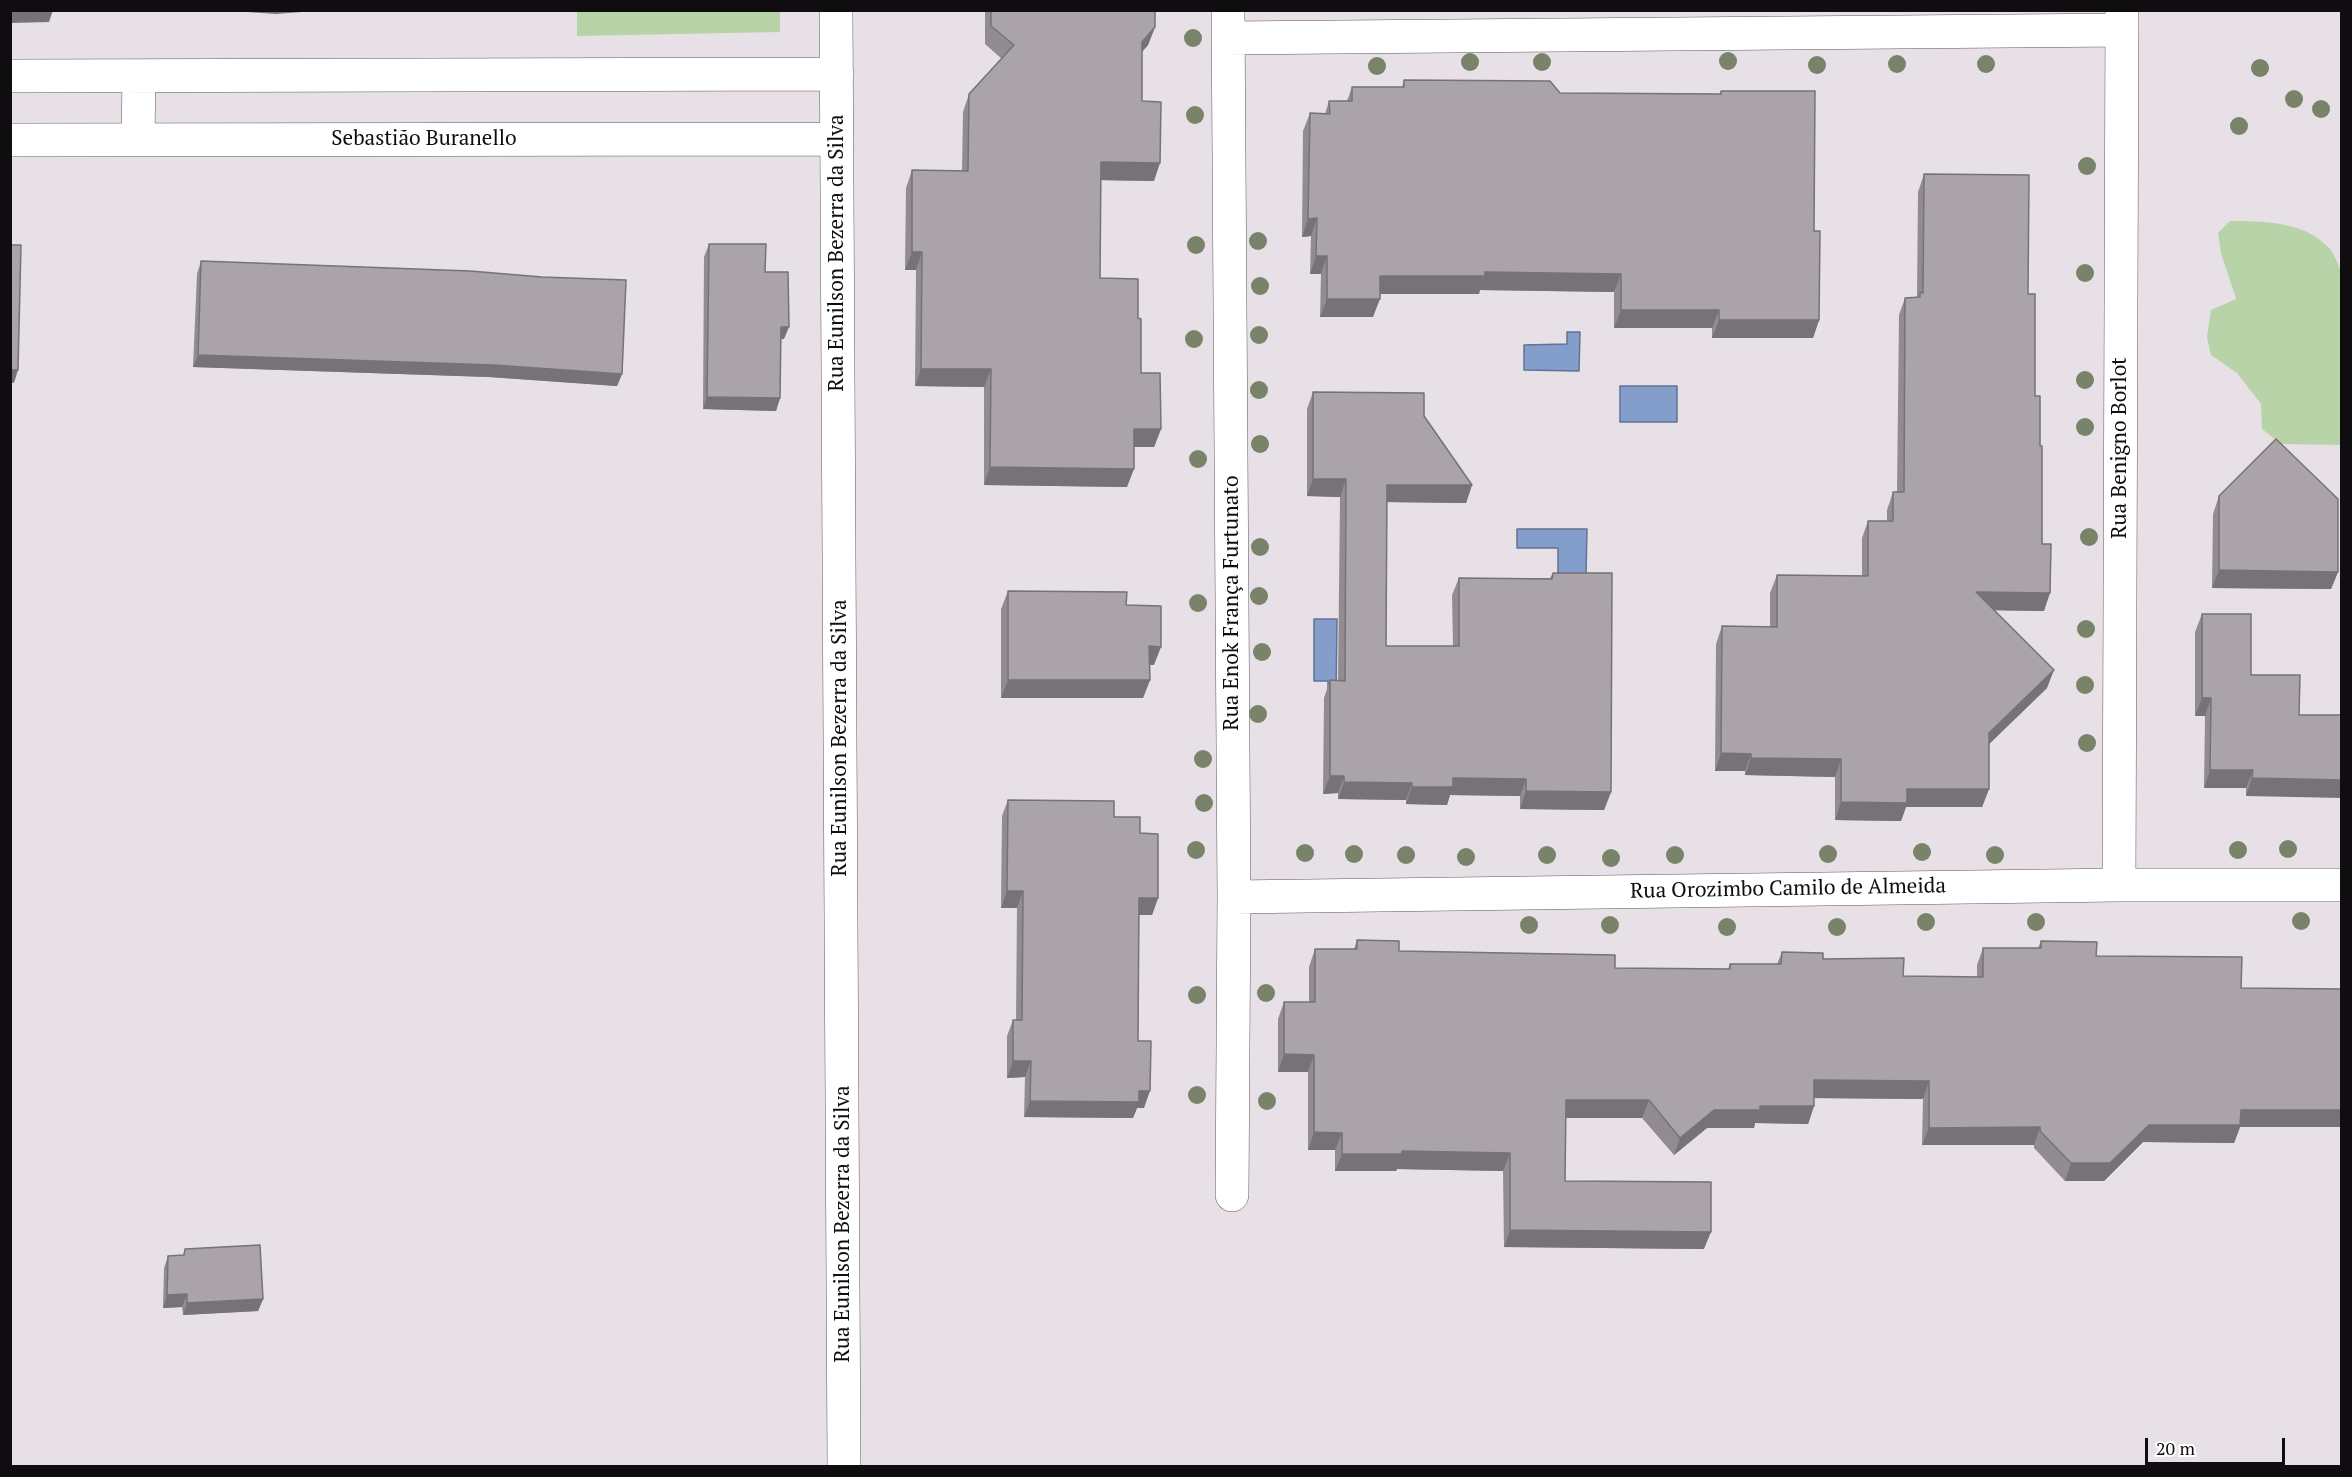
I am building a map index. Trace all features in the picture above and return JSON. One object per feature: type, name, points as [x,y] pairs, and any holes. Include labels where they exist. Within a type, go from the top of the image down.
[{"type":"street","name":"Rua Eunilson Bezerra da Silva","points":[[836,10],[844,1467]]},
{"type":"street","points":[[1228,24],[2122,20]]},
{"type":"street","name":"Rua Benigno Borlot","points":[[2119,885],[2122,20]]},
{"type":"street","name":"Rua Enok França Furtunato","points":[[1228,24],[1234,897],[1232,1195]]},
{"type":"street","points":[[10,76],[837,74]]},
{"type":"street","points":[[138,139],[139,76]]},
{"type":"street","name":"Sebastião Buranello","points":[[10,140],[837,139]]},
{"type":"street","name":"Rua Orozimbo Camilo de Almeida","points":[[1234,897],[2119,885],[2342,885]]},
{"type":"green space","points":[[577,11],[780,11],[780,32],[577,36]]},
{"type":"green space","points":[[2230,221],[2257,221],[2297,228],[2321,240],[2334,255],[2341,271],[2341,445],[2281,444],[2262,429],[2261,404],[2237,373],[2211,355],[2207,337],[2211,310],[2236,299],[2221,253],[2218,233]]},
{"type":"water","points":[[1567,332],[1580,332],[1579,371],[1524,370],[1524,345],[1567,344]]},
{"type":"water","points":[[1620,386],[1677,386],[1677,422],[1620,422]]},
{"type":"water","points":[[1517,529],[1587,529],[1586,575],[1558,575],[1558,548],[1517,548]]},
{"type":"water","points":[[1314,619],[1337,619],[1336,695],[1328,695],[1328,681],[1314,681]]},
{"type":"building","points":[[991,10],[1155,10],[1155,27],[1142,42],[1142,101],[1161,102],[1160,163],[1101,162],[1100,278],[1138,279],[1141,373],[1160,373],[1161,429],[1134,429],[1134,469],[990,467],[991,369],[921,369],[922,252],[912,252],[912,170],[968,171],[969,94],[1014,45],[991,26]]},
{"type":"building","points":[[1404,80],[1550,81],[1560,93],[1721,94],[1721,91],[1815,91],[1814,231],[1820,231],[1819,320],[1719,320],[1719,310],[1621,310],[1621,274],[1485,272],[1485,276],[1380,276],[1380,299],[1327,299],[1327,256],[1316,256],[1317,218],[1308,219],[1310,113],[1330,114],[1329,101],[1352,101],[1352,87],[1404,87]]},
{"type":"building","points":[[1924,174],[2029,175],[2028,294],[2035,294],[2035,396],[2040,396],[2042,544],[2051,544],[2050,593],[1976,592],[2054,670],[1989,733],[1989,789],[1907,789],[1907,803],[1841,802],[1841,759],[1751,758],[1751,754],[1721,753],[1722,626],[1777,627],[1777,575],[1868,576],[1868,521],[1893,521],[1893,492],[1904,492],[1905,298],[1920,297],[1920,292],[1923,293]]},
{"type":"building","points":[[709,244],[766,244],[765,272],[788,272],[789,327],[781,327],[780,398],[707,397]]},
{"type":"building","points":[[10,245],[21,245],[18,370],[10,370]]},
{"type":"building","points":[[201,261],[470,271],[542,277],[626,280],[622,374],[494,365],[198,355]]},
{"type":"building","points":[[1313,392],[1424,393],[1424,416],[1472,485],[1387,485],[1386,646],[1459,646],[1459,578],[1552,579],[1553,573],[1612,573],[1611,792],[1526,791],[1526,779],[1453,778],[1453,787],[1412,787],[1412,783],[1344,782],[1344,776],[1330,776],[1330,680],[1345,681],[1346,479],[1313,479]]},
{"type":"building","points":[[2276,439],[2338,499],[2338,572],[2219,570],[2219,496]]},
{"type":"building","points":[[1008,591],[1127,592],[1126,605],[1161,606],[1161,647],[1149,646],[1150,680],[1008,680]]},
{"type":"building","points":[[2202,614],[2251,614],[2251,675],[2300,675],[2299,715],[2342,715],[2342,780],[2252,778],[2253,770],[2210,770],[2211,698],[2202,698]]},
{"type":"building","points":[[1008,800],[1114,801],[1114,817],[1140,817],[1140,833],[1158,834],[1158,898],[1139,898],[1138,1041],[1151,1041],[1150,1091],[1139,1091],[1139,1102],[1030,1101],[1031,1061],[1013,1061],[1013,1020],[1022,1020],[1023,891],[1007,891]]},
{"type":"building","points":[[1357,940],[1399,941],[1399,951],[1615,955],[1615,968],[1730,969],[1730,964],[1781,964],[1782,952],[1823,953],[1823,959],[1904,958],[1903,976],[1983,977],[1983,948],[2041,948],[2041,941],[2097,942],[2096,956],[2242,957],[2241,988],[2342,989],[2342,1110],[2241,1110],[2240,1125],[2149,1125],[2110,1163],[2071,1163],[2040,1131],[2040,1127],[1929,1128],[1929,1081],[1814,1080],[1814,1106],[1760,1106],[1760,1110],[1714,1110],[1680,1138],[1649,1100],[1566,1100],[1565,1181],[1711,1182],[1711,1232],[1510,1230],[1510,1153],[1402,1151],[1402,1154],[1342,1154],[1342,1133],[1314,1132],[1314,1055],[1284,1054],[1284,1002],[1315,1002],[1315,949],[1357,949]]},
{"type":"building","points":[[260,1245],[263,1299],[187,1303],[187,1294],[167,1295],[168,1256],[184,1255],[185,1249]]}]
